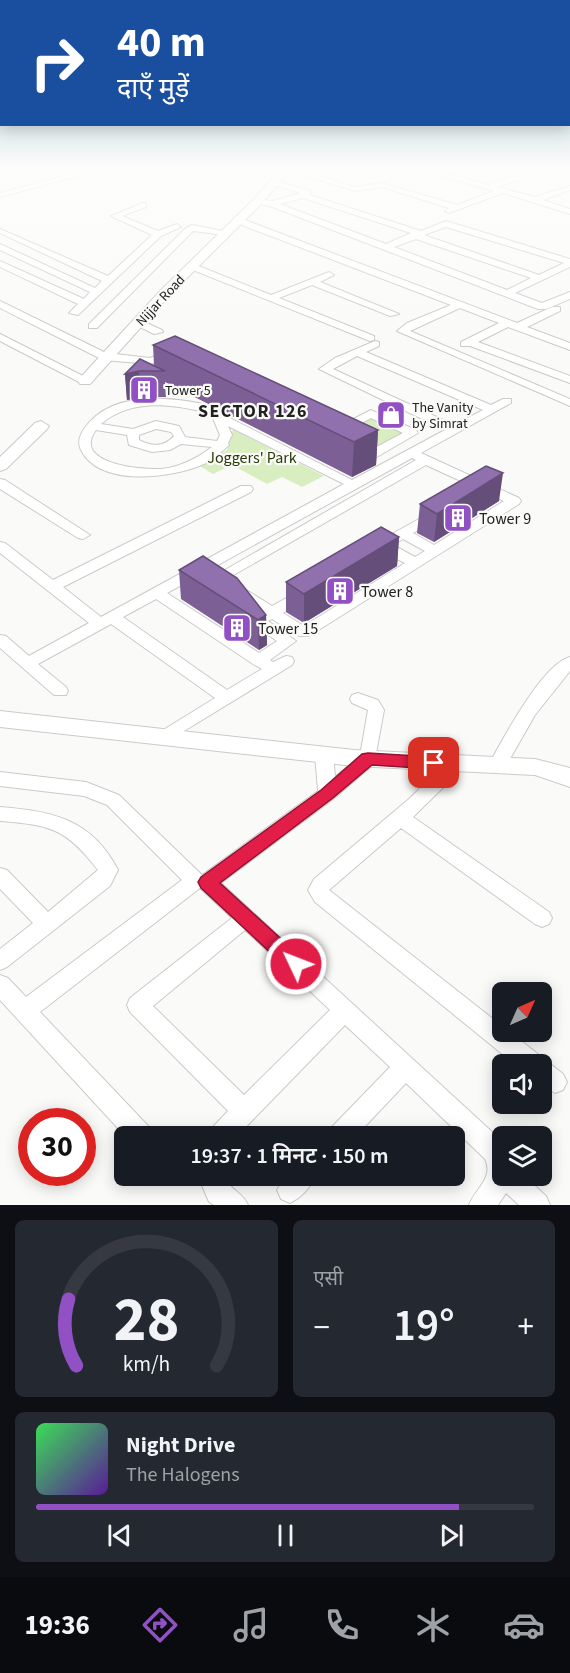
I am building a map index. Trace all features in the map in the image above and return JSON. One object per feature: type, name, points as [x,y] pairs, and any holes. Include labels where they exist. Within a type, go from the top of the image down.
[{"type":"street","points":[[146,225],[159,229],[186,225]]},
{"type":"street","points":[[188,225],[190,229]]},
{"type":"street","name":"Nijjar Road","points":[[85,381],[231,225]]},
{"type":"street","points":[[251,225],[570,347]]},
{"type":"street","points":[[326,225],[542,307],[570,295]]},
{"type":"street","points":[[391,225],[540,278]]},
{"type":"street","points":[[383,248],[439,225]]},
{"type":"street","points":[[453,225],[570,263]]},
{"type":"street","points":[[74,313],[110,281],[159,229]]},
{"type":"street","points":[[190,229],[224,232]]},
{"type":"street","points":[[93,326],[190,229]]},
{"type":"street","points":[[2,231],[110,281]]},
{"type":"street","points":[[0,247],[97,292]]},
{"type":"street","points":[[507,293],[570,263]]},
{"type":"street","points":[[0,264],[85,303]]},
{"type":"street","points":[[191,266],[271,297],[372,341],[325,369],[454,430]]},
{"type":"street","points":[[271,297],[329,275]]},
{"type":"street","points":[[312,282],[394,314]]},
{"type":"street","points":[[448,352],[570,302]]},
{"type":"street","points":[[0,304],[109,356],[151,361],[164,368]]},
{"type":"street","points":[[459,305],[402,331],[570,403]]},
{"type":"street","points":[[138,322],[158,332]]},
{"type":"street","points":[[0,338],[85,381]]},
{"type":"street","points":[[469,342],[570,380]]},
{"type":"street","points":[[151,361],[184,347]]},
{"type":"street","points":[[357,351],[491,409]]},
{"type":"street","points":[[148,374],[178,362]]},
{"type":"street","points":[[532,387],[556,374]]},
{"type":"street","points":[[162,388],[346,481]]},
{"type":"street","points":[[125,393],[97,421],[86,436],[85,445],[91,455],[102,463],[119,469],[138,472],[181,469],[207,459],[223,446],[226,435],[218,416]]},
{"type":"street","points":[[28,663],[507,401]]},
{"type":"street","points":[[97,421],[132,405],[151,402],[169,402],[203,408]]},
{"type":"street","points":[[340,440],[330,435],[371,414],[412,433],[366,452],[391,465]]},
{"type":"street","points":[[97,421],[134,433],[149,426],[164,425],[179,432],[179,440]]},
{"type":"street","points":[[0,466],[41,426]]},
{"type":"street","points":[[134,433],[133,442],[144,448],[168,447],[179,440],[223,446]]},
{"type":"street","points":[[203,568],[304,633],[513,501],[412,453]]},
{"type":"street","points":[[218,578],[426,460]]},
{"type":"street","points":[[0,483],[83,536]]},
{"type":"street","points":[[415,563],[378,548],[481,486]]},
{"type":"street","points":[[52,587],[246,489]]},
{"type":"street","points":[[402,534],[435,551]]},
{"type":"street","points":[[0,546],[52,587],[227,698]]},
{"type":"street","points":[[166,736],[227,698],[273,664],[288,641],[257,621],[312,588]]},
{"type":"street","points":[[157,593],[273,664]]},
{"type":"street","points":[[0,640],[60,691]]},
{"type":"street","points":[[497,766],[534,700],[549,681],[570,662]]},
{"type":"street","points":[[358,699],[372,704],[376,710],[368,759],[327,794],[207,882],[492,1148]]},
{"type":"street","points":[[0,719],[368,759],[545,769],[570,778]]},
{"type":"street","points":[[324,754],[327,794]]},
{"type":"street","points":[[456,764],[318,890],[322,896],[520,1054]]},
{"type":"street","points":[[0,779],[86,789],[100,793],[113,800],[195,881],[25,1011]]},
{"type":"street","points":[[0,814],[49,819],[62,824],[72,829],[108,867],[108,873],[103,880],[0,961]]},
{"type":"street","points":[[400,817],[542,918]]},
{"type":"street","points":[[0,876],[47,924]]},
{"type":"street","points":[[244,1111],[138,1005],[246,918]]},
{"type":"street","points":[[0,985],[132,1126]]},
{"type":"street","points":[[230,1126],[345,1010]]},
{"type":"street","points":[[349,1126],[405,1067]]},
{"type":"street","points":[[215,1186],[218,1193],[234,1205]]},
{"type":"street","points":[[482,1205],[496,1186]]},
{"type":"street","points":[[516,1186],[537,1205]]},
{"type":"green space","points":[[371,414],[412,433],[384,448],[342,428]]},
{"type":"green space","name":"Joggers' Park","points":[[233,429],[324,476],[302,487],[282,477],[267,484],[232,465],[213,474],[198,465],[227,450]]},
{"type":"building","points":[[175,336],[378,430],[354,442],[153,345]]},
{"type":"building","points":[[140,359],[165,371],[139,371],[125,374]]},
{"type":"building","points":[[486,466],[503,473],[437,514],[420,504]]},
{"type":"building","points":[[381,527],[399,537],[304,594],[286,582]]},
{"type":"building","points":[[203,556],[237,578],[266,615],[258,620],[179,570]]},
{"type":"place","name":"Tower 5","points":[[144,390]]},
{"type":"place","name":"The Vanity by Simrat","points":[[391,415]]},
{"type":"place","name":"Tower 9","points":[[458,518]]},
{"type":"place","name":"Tower 8","points":[[340,591]]},
{"type":"place","name":"Tower 15","points":[[237,628]]},
{"type":"district","name":"SECTOR 126","points":[[253,411]]},
{"type":"route","points":[[296,964],[207,882],[327,794],[368,759],[434,763]]}]
